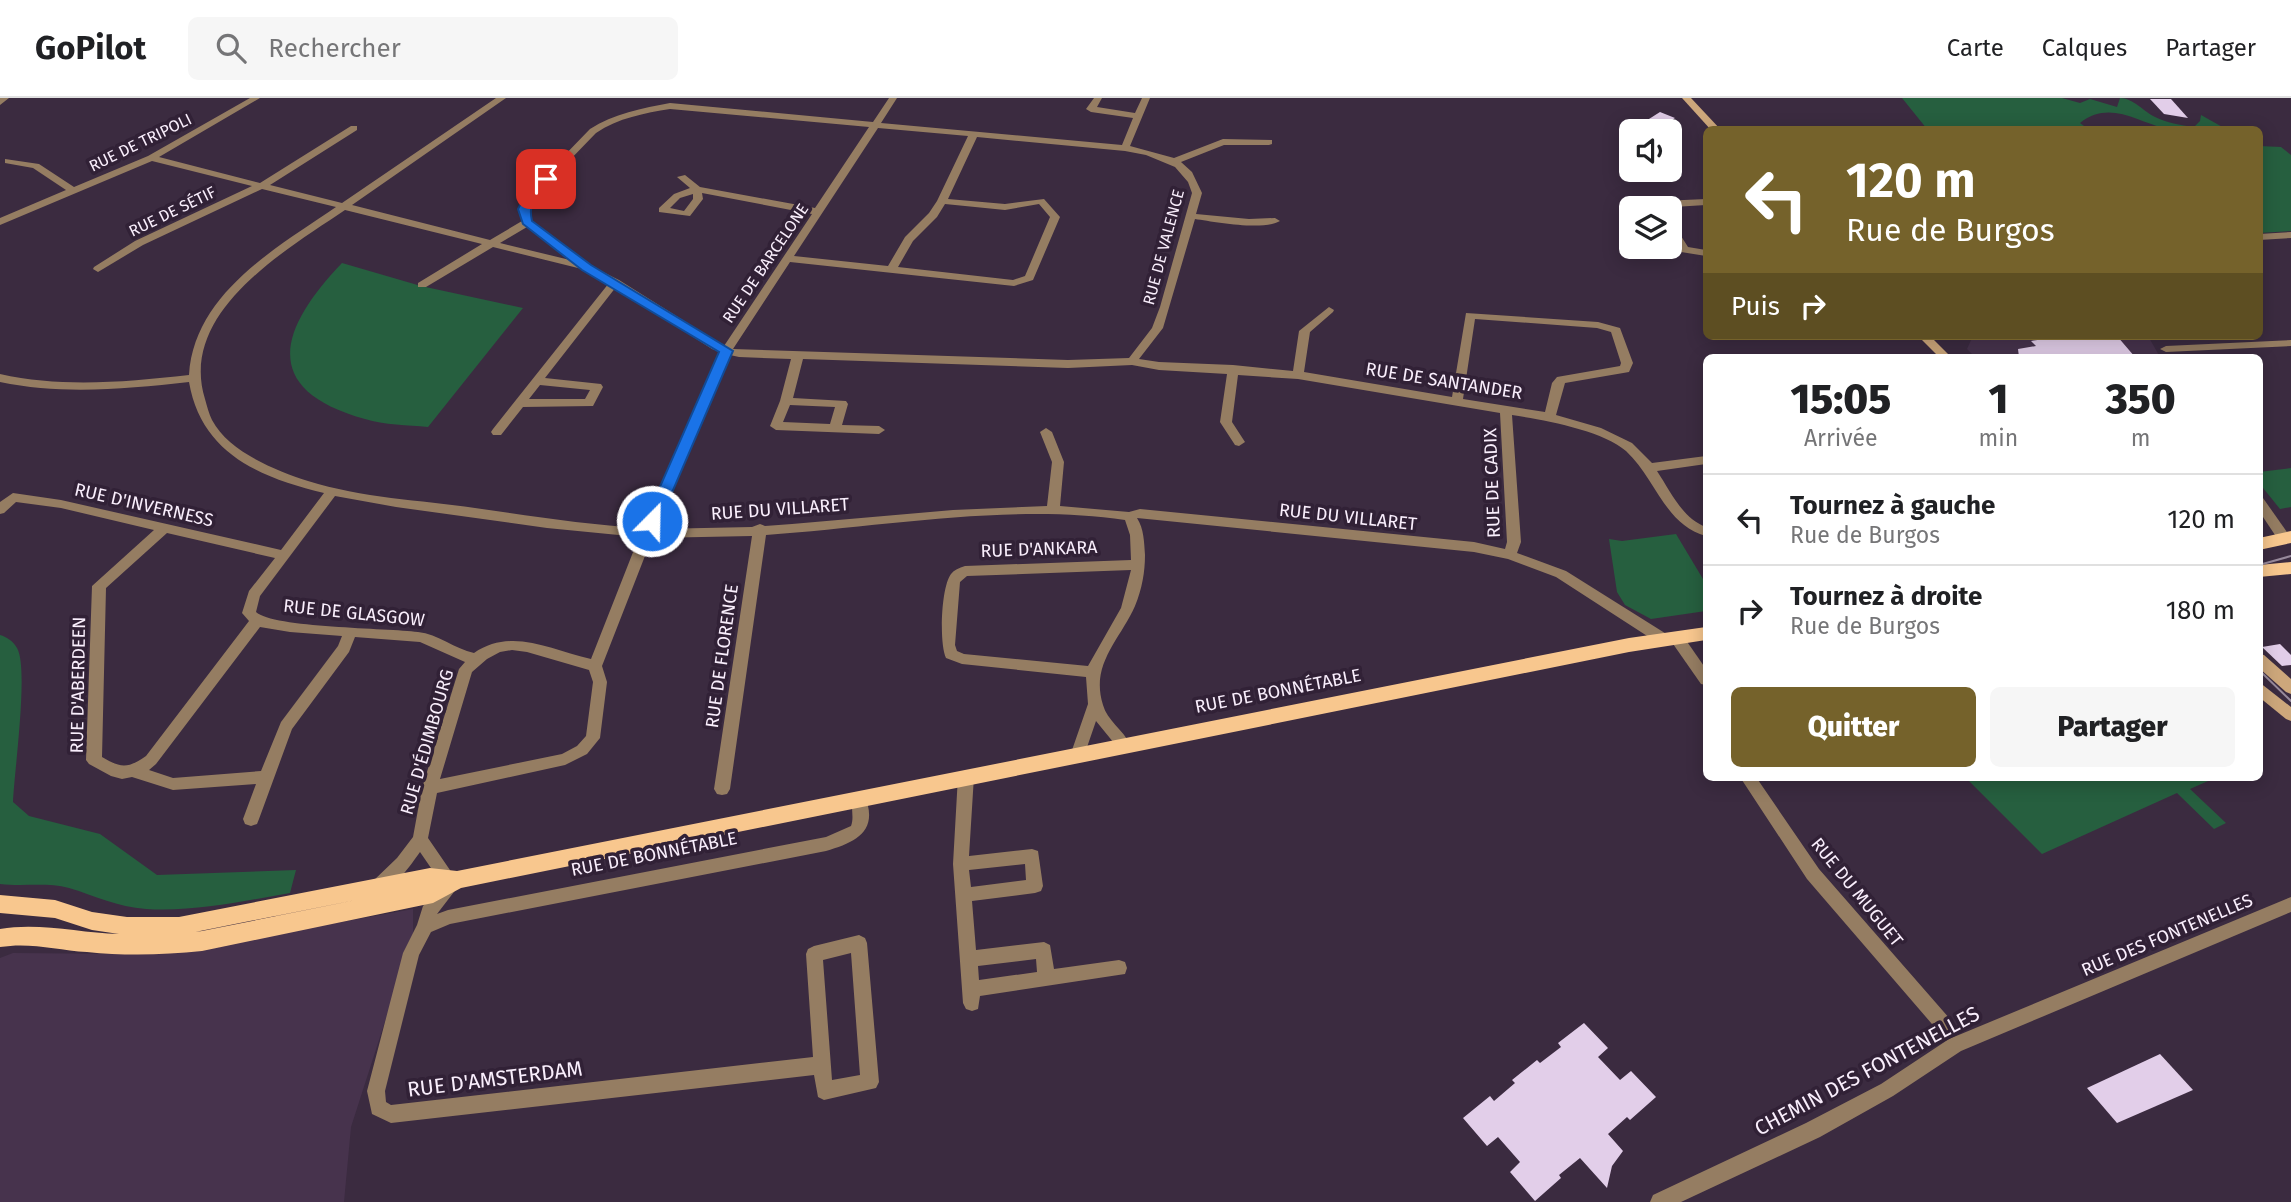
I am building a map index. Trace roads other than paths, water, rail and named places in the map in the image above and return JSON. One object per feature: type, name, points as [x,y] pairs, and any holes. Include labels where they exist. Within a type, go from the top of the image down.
[{"type":"main road","points":[[2263,543],[2287,538]]},
{"type":"main road","points":[[2263,571],[2291,568]]},
{"type":"main road","name":"RUE DE BONNÉTABLE","points":[[0,904],[55,909],[92,921],[115,924],[179,926],[430,877],[452,879],[1123,744],[1703,633]]},
{"type":"main road","name":"RUE DE BONNÉTABLE","points":[[0,938],[23,934],[136,946],[202,941],[433,894],[452,879]]},
{"type":"street","points":[[0,102],[5,98]]},
{"type":"street","name":"RUE DE TRIPOLI","points":[[0,222],[151,158],[256,98]]},
{"type":"street","name":"RUE DU VILLARET","points":[[502,98],[268,258],[233,291],[215,313],[199,347],[194,378],[201,414],[209,428],[226,444],[260,467],[291,482],[331,493],[574,526],[648,533],[760,529],[1053,510],[1129,516],[1140,513],[1474,547],[1510,555],[1562,574],[1670,638]]},
{"type":"street","points":[[646,110],[647,98]]},
{"type":"street","name":"RUE DE BARCELONE","points":[[595,666],[648,533],[726,351],[893,98]]},
{"type":"street","points":[[1098,98],[1091,109],[1138,116]]},
{"type":"street","points":[[1125,148],[1146,98]]},
{"type":"street","points":[[1686,98],[1713,126]]},
{"type":"street","name":"RUE DE VALENCE","points":[[527,222],[524,209],[530,195],[593,131],[619,117],[646,110],[693,106],[1125,148],[1153,153],[1186,170],[1195,182],[1197,193],[1157,328],[1132,361]]},
{"type":"street","name":"RUE DE SÉTIF","points":[[98,270],[139,243],[263,185],[354,128]]},
{"type":"street","points":[[891,269],[909,239],[933,215],[942,201],[974,133]]},
{"type":"street","points":[[1174,162],[1223,142],[1269,142]]},
{"type":"street","points":[[151,158],[587,268]]},
{"type":"street","name":"RUE DE TRIPOLI","points":[[8,161],[36,166],[74,191]]},
{"type":"street","points":[[682,177],[697,189],[819,212]]},
{"type":"street","points":[[786,258],[1014,283],[1029,278],[1055,217],[1041,201],[1005,207],[942,201]]},
{"type":"street","points":[[1682,203],[1703,202]]},
{"type":"street","points":[[1190,216],[1249,222],[1275,221]]},
{"type":"street","points":[[422,285],[527,222],[587,268],[615,282],[716,347],[739,354],[1068,364],[1132,361]]},
{"type":"street","points":[[2263,237],[2291,235]]},
{"type":"street","points":[[1682,245],[1685,250],[1703,253]]},
{"type":"street","points":[[496,432],[615,282]]},
{"type":"street","points":[[1298,374],[1305,331],[1329,310]]},
{"type":"street","points":[[1457,400],[1470,315],[1598,325],[1616,330],[1627,363],[1625,369],[1562,380],[1558,383],[1550,417]]},
{"type":"street","points":[[1928,340],[1942,354]]},
{"type":"street","points":[[2168,353],[2291,343]]},
{"type":"street","points":[[797,355],[786,401],[776,426],[879,430]]},
{"type":"street","name":"RUE DE SANTANDER","points":[[1132,361],[1159,366],[1298,374],[1550,417],[1597,431],[1628,446],[1648,467],[1680,517],[1692,527],[1703,530]]},
{"type":"street","points":[[1233,369],[1226,422],[1239,442]]},
{"type":"street","points":[[0,378],[19,383],[107,388],[194,378]]},
{"type":"street","points":[[519,403],[589,403],[597,387],[536,381]]},
{"type":"street","points":[[786,401],[842,404],[835,428]]},
{"type":"street","name":"RUE DE CADIX","points":[[1506,409],[1514,541],[1510,555]]},
{"type":"street","points":[[1046,432],[1058,462],[1053,510]]},
{"type":"street","points":[[1648,467],[1703,460]]},
{"type":"street","name":"RUE DE GLASGOW","points":[[331,493],[254,595],[249,613],[257,621],[290,627],[421,637],[462,657],[475,659]]},
{"type":"street","name":"RUE D'INVERNESS","points":[[0,510],[13,497],[61,504],[284,555]]},
{"type":"street","points":[[2263,506],[2287,538]]},
{"type":"street","points":[[1078,753],[1095,704],[1093,672],[1096,660],[1133,597],[1138,581],[1137,532],[1135,522],[1129,516]]},
{"type":"street","name":"RUE D'ABERDEEN","points":[[136,772],[118,774],[94,760],[99,586],[165,527]]},
{"type":"street","name":"RUE DE FLORENCE","points":[[722,789],[760,529]]},
{"type":"street","name":"RUE D'ANKARA","points":[[1093,672],[962,659],[951,654],[948,645],[953,582],[957,575],[965,571],[1139,565]]},
{"type":"street","points":[[136,772],[151,761],[257,621]]},
{"type":"street","points":[[251,819],[286,726],[344,648],[351,631]]},
{"type":"street","points":[[1670,638],[1703,676]]},
{"type":"street","name":"RUE D'ÉDIMBOURG","points":[[378,887],[403,863],[420,839],[430,788],[466,669],[475,659],[488,649],[504,643],[519,644],[573,662],[595,666]]},
{"type":"street","points":[[2263,663],[2291,688]]},
{"type":"street","points":[[430,788],[565,759],[582,750],[593,738],[600,682],[595,666]]},
{"type":"street","points":[[2263,691],[2291,715]]},
{"type":"street","points":[[1095,704],[1103,720],[1123,744]]},
{"type":"street","points":[[136,772],[173,784],[266,777]]},
{"type":"street","points":[[965,776],[961,864],[971,996],[1046,978],[1119,968]]},
{"type":"street","name":"RUE DU MUGUET","points":[[1751,781],[1813,874],[1944,1025]]},
{"type":"street","name":"RUE DE BONNÉTABLE","points":[[425,927],[448,917],[813,847],[853,836],[860,830],[862,818],[859,799]]},
{"type":"street","name":"RUE D'ÉDIMBOURG","points":[[420,839],[452,879]]},
{"type":"street","points":[[961,864],[1032,856],[1035,886],[963,895]]},
{"type":"street","name":"RUE D'AMSTERDAM","points":[[452,879],[429,911],[425,927],[411,953],[376,1091],[378,1108],[391,1114],[823,1065]]},
{"type":"street","name":"RUE DES FONTENELLES","points":[[2059,1001],[2291,904]]},
{"type":"street","points":[[859,943],[870,1082],[824,1091],[823,1065],[814,954],[859,943]]},
{"type":"street","points":[[969,959],[1044,950],[1046,978]]},
{"type":"street","name":"CHEMIN DES FONTENELLES","points":[[1660,1202],[1813,1130],[1887,1090],[1955,1045],[2059,1001]]},
{"type":"tram line","points":[[2263,564],[2291,556]]},
{"type":"tram line","points":[[2263,674],[2291,701]]}]
